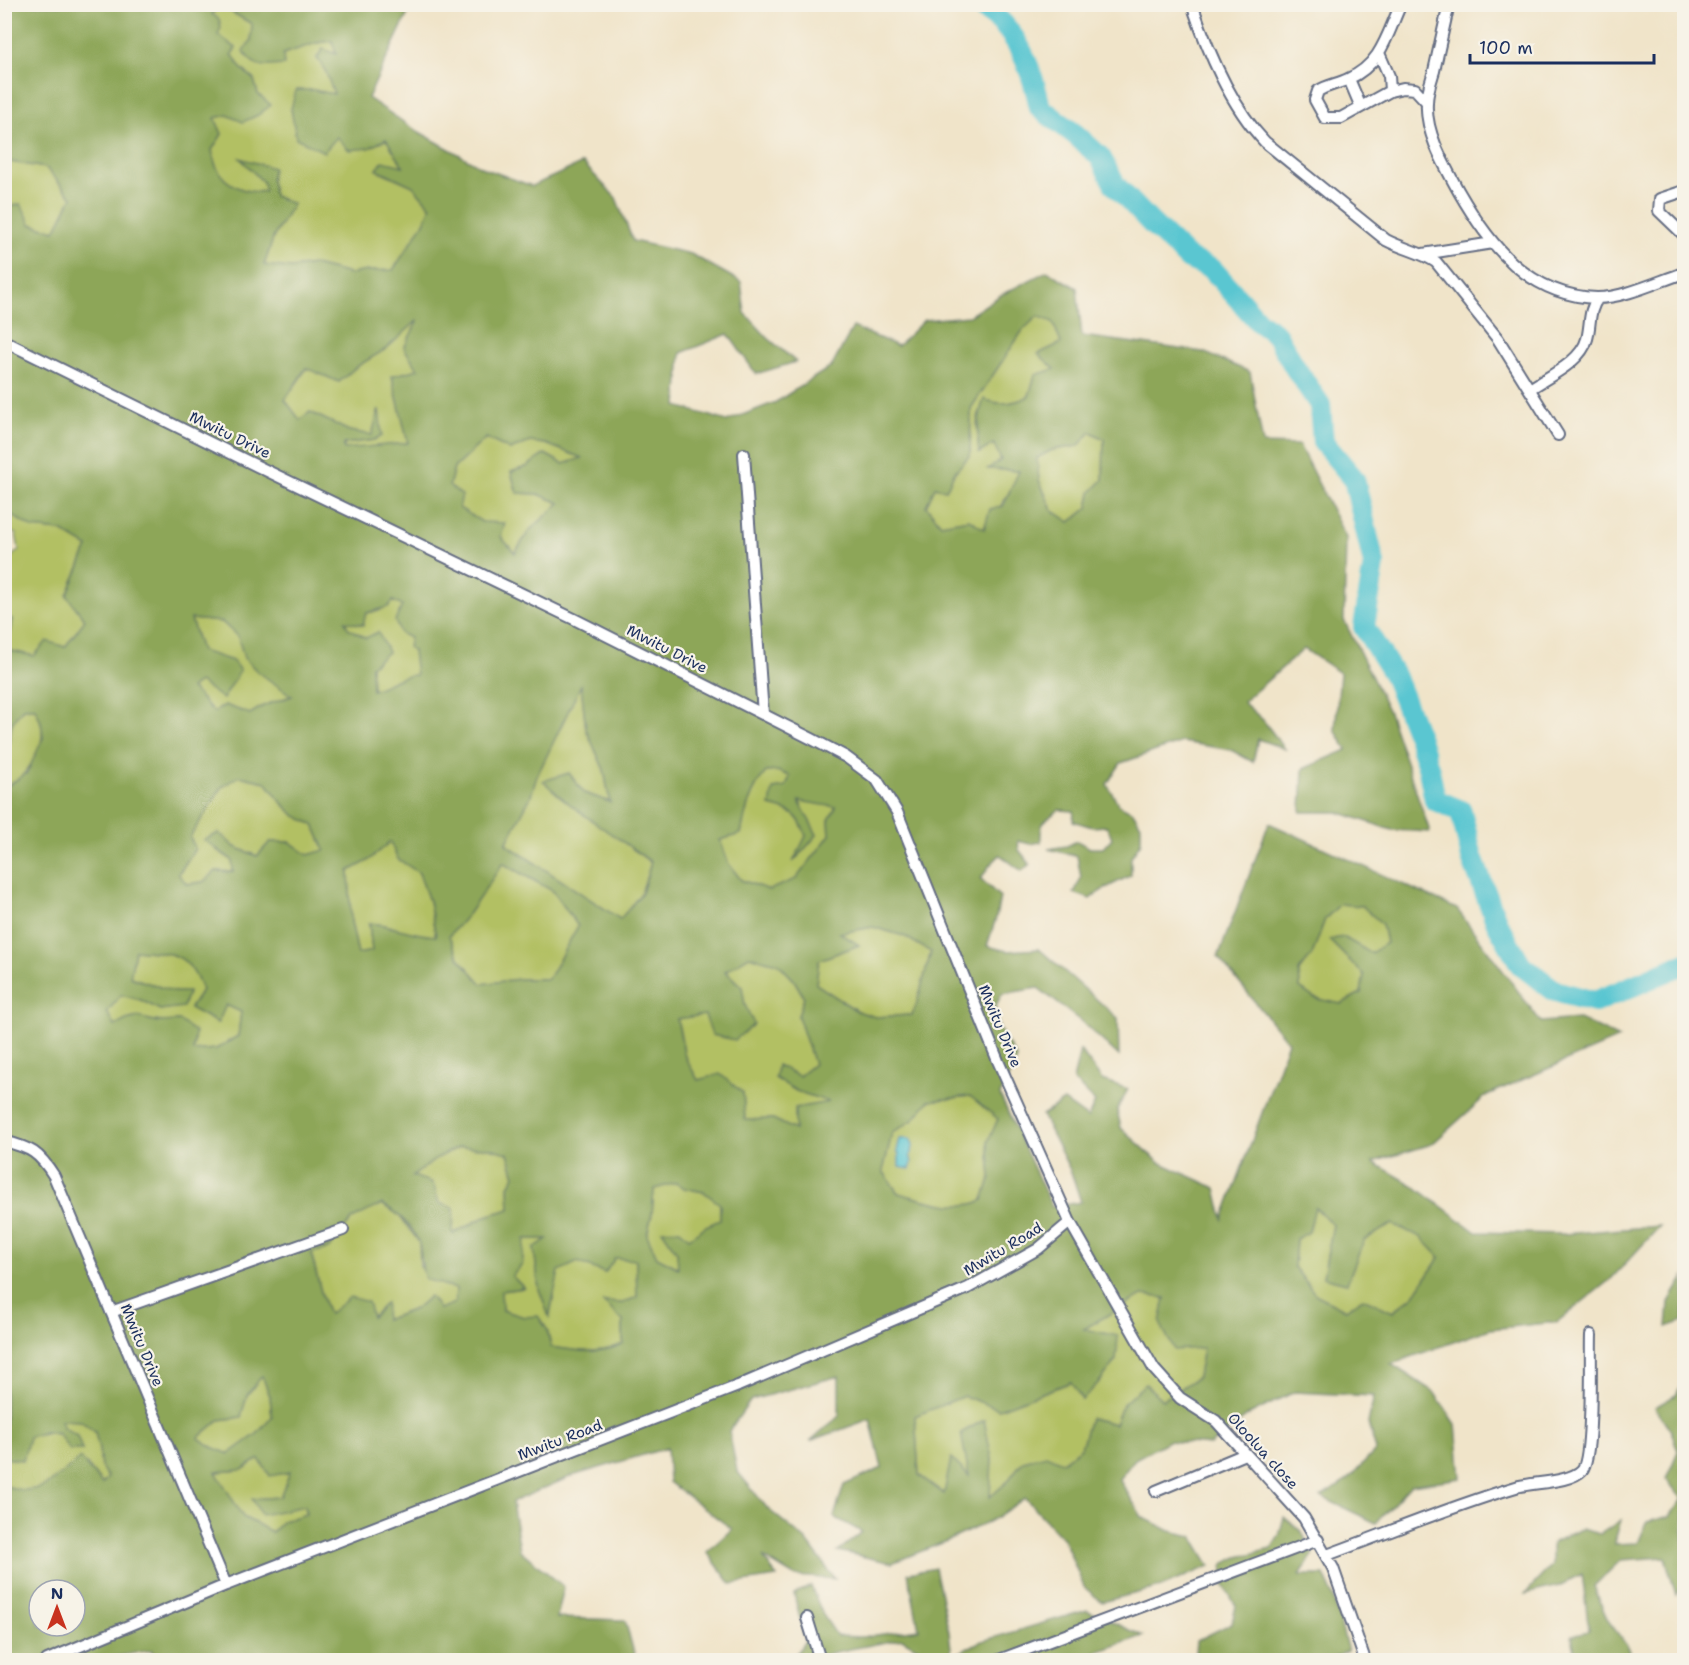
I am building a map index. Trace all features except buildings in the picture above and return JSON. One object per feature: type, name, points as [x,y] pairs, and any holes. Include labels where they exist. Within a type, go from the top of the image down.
[{"type":"street","points":[[1192,4],[1200,28],[1235,104],[1253,129],[1265,142],[1386,240],[1400,248],[1424,254],[1436,262],[1498,339],[1558,435]]},
{"type":"street","points":[[1401,4],[1386,43],[1374,60],[1349,79],[1325,86],[1318,91],[1315,100],[1325,118],[1341,117],[1360,105],[1390,91],[1403,88],[1415,89],[1427,102]]},
{"type":"street","points":[[1449,4],[1427,102],[1428,123],[1445,167],[1469,209],[1493,243],[1516,268],[1529,277],[1567,293],[1598,298],[1628,292],[1684,273]]},
{"type":"street","points":[[1379,53],[1389,76],[1390,91]]},
{"type":"street","points":[[1349,79],[1360,105]]},
{"type":"street","points":[[1684,191],[1660,200],[1659,211],[1684,235]]},
{"type":"street","points":[[1424,254],[1493,243]]},
{"type":"street","points":[[1530,389],[1582,352],[1588,338],[1592,306],[1598,298]]},
{"type":"street","name":"Mwitu Drive","points":[[4,340],[763,714],[846,757],[877,780],[897,812],[998,1061],[1070,1222]]},
{"type":"street","points":[[744,454],[763,714]]},
{"type":"street","name":"Mwitu Drive","points":[[4,1141],[27,1147],[44,1159],[54,1176],[226,1585]]},
{"type":"street","name":"Oloolua close","points":[[1070,1222],[1154,1369],[1180,1398],[1216,1421],[1304,1518],[1327,1555],[1365,1660]]},
{"type":"street","name":"Mwitu Road","points":[[47,1660],[226,1585],[771,1372],[968,1288],[1038,1248],[1070,1222]]},
{"type":"street","points":[[111,1312],[343,1230]]},
{"type":"street","points":[[1327,1555],[1517,1486],[1564,1479],[1574,1476],[1583,1469],[1587,1458],[1589,1437],[1591,1335]]},
{"type":"street","points":[[1156,1491],[1245,1454]]},
{"type":"street","points":[[999,1660],[1318,1540]]},
{"type":"street","points":[[807,1618],[820,1660]]},
{"type":"green space","points":[[5,5],[412,5],[368,98],[414,129],[483,168],[532,186],[583,163],[616,198],[633,241],[691,254],[741,282],[745,313],[768,338],[796,362],[756,374],[728,334],[681,353],[677,406],[727,421],[776,402],[832,366],[853,327],[898,346],[924,320],[969,316],[1001,295],[1047,271],[1077,288],[1082,336],[1203,352],[1250,372],[1263,444],[1299,445],[1346,538],[1344,620],[1389,712],[1430,832],[1392,830],[1338,812],[1301,812],[1303,769],[1347,750],[1335,730],[1340,673],[1304,649],[1243,702],[1263,720],[1285,749],[1258,739],[1253,762],[1231,750],[1182,742],[1121,763],[1107,784],[1119,805],[1133,812],[1141,825],[1141,842],[1131,857],[1131,875],[1090,899],[1074,893],[1081,878],[1077,856],[1048,849],[1067,846],[1077,841],[1090,848],[1103,848],[1112,838],[1107,826],[1092,827],[1073,821],[1074,811],[1059,810],[1046,820],[1041,830],[1041,842],[1030,844],[1018,841],[1019,850],[1030,864],[1022,871],[1000,855],[981,879],[1000,897],[987,946],[1007,951],[1039,949],[1118,1018],[1119,1056],[1083,1023],[1038,988],[1002,994],[995,1007],[999,1029],[1017,1059],[1000,1095],[1052,1207],[1081,1202],[1071,1172],[1042,1115],[1064,1101],[1088,1118],[1095,1102],[1073,1080],[1080,1050],[1102,1080],[1128,1089],[1117,1110],[1121,1128],[1159,1162],[1216,1188],[1223,1219],[1288,1042],[1218,957],[1269,823],[1457,909],[1541,1022],[1579,1019],[1619,1038],[1487,1095],[1432,1144],[1373,1162],[1414,1186],[1476,1232],[1563,1234],[1660,1226],[1611,1279],[1557,1322],[1490,1329],[1391,1364],[1434,1392],[1456,1424],[1461,1478],[1411,1485],[1376,1523],[1321,1497],[1348,1480],[1376,1450],[1368,1423],[1374,1396],[1294,1392],[1247,1416],[1210,1445],[1168,1441],[1135,1459],[1119,1479],[1142,1517],[1170,1531],[1192,1536],[1210,1566],[1161,1587],[1102,1602],[1084,1587],[1064,1540],[1025,1498],[994,1519],[892,1563],[838,1551],[862,1532],[834,1517],[844,1485],[882,1468],[870,1419],[810,1441],[839,1416],[839,1376],[751,1400],[729,1431],[737,1471],[768,1509],[806,1540],[835,1579],[794,1576],[763,1557],[777,1577],[731,1584],[707,1552],[732,1529],[669,1482],[667,1448],[572,1476],[512,1502],[520,1550],[564,1587],[557,1618],[625,1620],[636,1660],[154,1660],[152,1650],[97,1660],[5,1660],[5,1487],[23,1490],[41,1487],[54,1480],[80,1458],[102,1484],[108,1478],[101,1467],[95,1432],[81,1421],[61,1420],[63,1427],[77,1436],[82,1450],[69,1450],[58,1433],[45,1432],[29,1437],[23,1460],[5,1458],[4,788],[27,773],[43,738],[41,722],[35,708],[23,708],[12,723],[5,761],[5,616],[12,619],[7,650],[34,656],[47,641],[65,647],[85,620],[67,596],[88,547],[61,531],[32,528],[10,514],[5,516],[5,208],[21,204],[31,224],[55,231],[72,197],[46,168],[5,161]],"holes":[[[218,7],[252,24],[251,41],[243,51],[247,57],[260,66],[284,65],[283,54],[316,43],[332,41],[336,54],[323,49],[317,58],[325,70],[334,94],[314,90],[296,90],[291,109],[296,138],[324,152],[337,137],[349,150],[369,148],[386,139],[403,166],[383,161],[377,169],[413,186],[431,207],[424,223],[393,270],[350,274],[314,265],[291,268],[264,265],[274,236],[293,204],[274,196],[271,180],[273,168],[240,158],[263,182],[265,191],[258,192],[244,190],[231,184],[225,180],[215,164],[212,150],[222,134],[215,118],[227,115],[243,122],[258,115],[271,105],[258,94],[254,80],[240,67],[232,54],[236,48],[218,35],[221,28],[219,19],[212,14]],[[1038,316],[1053,322],[1061,343],[1038,354],[1055,369],[1035,375],[1029,396],[1018,401],[996,403],[984,399],[978,426],[979,453],[994,444],[1001,460],[988,469],[1019,471],[1003,506],[990,509],[984,529],[969,519],[941,524],[926,506],[935,487],[946,490],[954,473],[970,455],[971,408],[1023,330]],[[418,320],[404,348],[418,369],[392,376],[408,443],[344,449],[344,444],[374,440],[382,436],[379,409],[372,435],[349,431],[310,412],[300,420],[285,400],[306,368],[339,382],[356,367],[386,349]],[[1091,432],[1104,439],[1103,480],[1091,492],[1088,508],[1070,522],[1052,510],[1039,480],[1037,458],[1052,450],[1078,446]],[[486,438],[510,450],[530,442],[546,444],[582,458],[563,464],[545,454],[526,467],[511,472],[517,493],[538,494],[560,503],[529,531],[515,553],[501,537],[505,523],[482,522],[459,508],[462,495],[449,486],[454,468]],[[393,601],[402,606],[395,621],[400,633],[410,638],[408,647],[413,651],[416,675],[400,678],[372,690],[371,666],[388,652],[378,632],[366,638],[348,628],[345,621],[363,625],[366,613],[388,607]],[[191,619],[222,622],[238,637],[244,658],[258,672],[292,696],[263,706],[250,714],[225,705],[214,712],[191,688],[199,682],[223,699],[240,671],[233,661],[201,651]],[[581,685],[586,729],[604,770],[610,802],[584,793],[569,773],[543,781],[582,813],[651,862],[642,893],[620,919],[506,844],[530,798],[537,776]],[[777,771],[790,776],[786,787],[773,789],[770,806],[794,815],[801,823],[806,836],[793,862],[817,835],[799,801],[836,807],[829,820],[830,835],[796,879],[769,890],[741,880],[728,863],[720,840],[741,834],[747,809],[766,772]],[[239,776],[266,782],[294,815],[314,825],[325,850],[308,855],[290,842],[270,842],[257,856],[235,847],[219,833],[204,840],[232,860],[233,872],[216,871],[203,882],[187,884],[178,874],[195,849],[190,837],[222,787]],[[390,842],[398,859],[419,873],[429,901],[436,936],[369,923],[372,951],[358,954],[351,922],[349,871],[368,861]],[[503,863],[553,891],[578,926],[548,979],[519,979],[482,984],[459,958],[449,936],[469,913]],[[1340,904],[1362,906],[1382,924],[1386,943],[1371,953],[1343,937],[1329,940],[1364,975],[1361,993],[1341,1004],[1314,998],[1300,988],[1299,971],[1312,955],[1325,919]],[[873,927],[904,936],[931,952],[912,1015],[875,1017],[857,1011],[816,984],[819,960],[859,945],[840,933]],[[135,950],[169,954],[184,961],[191,967],[202,990],[190,1008],[218,1023],[226,1005],[241,1012],[238,1036],[216,1049],[193,1051],[195,1032],[180,1021],[158,1022],[138,1017],[115,1026],[107,1012],[121,995],[141,1000],[160,1010],[183,1007],[188,992],[175,992],[130,977]],[[749,956],[778,963],[794,980],[804,997],[798,1016],[814,1064],[799,1076],[777,1065],[775,1078],[796,1091],[829,1102],[795,1108],[795,1130],[773,1119],[745,1120],[743,1093],[720,1074],[698,1080],[685,1057],[677,1019],[705,1015],[712,1035],[735,1040],[754,1024],[745,1005],[742,987],[725,971]],[[970,1096],[998,1119],[988,1142],[991,1177],[983,1200],[973,1204],[952,1205],[898,1193],[883,1171],[892,1133],[913,1120],[929,1101]],[[459,1147],[490,1148],[508,1153],[515,1176],[509,1186],[510,1209],[486,1216],[453,1234],[454,1208],[439,1203],[433,1183],[413,1176],[439,1157]],[[676,1183],[684,1188],[704,1192],[720,1204],[720,1220],[706,1226],[689,1238],[680,1230],[662,1230],[677,1252],[678,1268],[657,1257],[647,1235],[654,1189]],[[382,1204],[403,1219],[415,1235],[419,1244],[425,1279],[456,1289],[455,1303],[439,1309],[430,1296],[415,1309],[385,1320],[386,1303],[372,1317],[368,1302],[350,1297],[329,1314],[311,1253],[328,1249],[352,1219]],[[1315,1207],[1333,1225],[1323,1277],[1347,1283],[1364,1240],[1392,1224],[1421,1237],[1440,1257],[1414,1295],[1393,1312],[1363,1298],[1346,1310],[1315,1294],[1294,1267],[1296,1239],[1309,1232]],[[525,1239],[547,1239],[534,1248],[539,1289],[549,1317],[559,1271],[578,1262],[605,1273],[615,1258],[636,1260],[637,1297],[623,1303],[603,1302],[623,1321],[623,1344],[605,1350],[579,1351],[551,1347],[547,1329],[538,1316],[524,1317],[502,1310],[501,1291],[524,1288],[512,1276],[522,1265]],[[1142,1295],[1165,1298],[1160,1323],[1174,1350],[1203,1348],[1198,1377],[1162,1400],[1145,1384],[1123,1404],[1115,1424],[1090,1418],[1081,1448],[1062,1462],[1046,1455],[1023,1461],[1007,1482],[990,1497],[992,1459],[984,1420],[961,1433],[969,1476],[951,1458],[944,1494],[919,1475],[915,1416],[964,1396],[999,1409],[1071,1382],[1082,1400],[1116,1360],[1118,1336],[1084,1329]],[[262,1376],[270,1396],[272,1417],[257,1434],[229,1454],[198,1438],[219,1420],[241,1417],[247,1395]],[[259,1459],[270,1476],[290,1472],[280,1497],[252,1499],[261,1515],[305,1506],[306,1514],[283,1521],[272,1532],[243,1517],[216,1472],[242,1470]]]},
{"type":"green space","points":[[218,7],[252,24],[251,41],[283,65],[282,54],[316,43],[332,41],[337,54],[317,58],[325,70],[335,95],[314,90],[291,109],[294,123],[369,148],[386,139],[404,166],[377,170],[413,186],[431,207],[424,223],[393,271],[350,274],[314,265],[291,268],[264,266],[274,236],[293,204],[274,196],[271,180],[241,159],[263,182],[265,191],[244,190],[231,184],[225,180],[215,164],[212,150],[222,134],[214,118],[227,115],[258,94],[254,80],[240,67],[232,54],[236,48],[218,35],[212,14]]},
{"type":"green space","points":[[5,161],[46,168],[72,197],[55,231],[31,224],[20,204],[5,208]]},
{"type":"green space","points":[[1038,315],[1053,322],[1061,343],[1056,369],[1035,375],[1029,396],[1016,403],[995,404],[979,411],[977,424],[979,453],[994,444],[1001,460],[989,469],[1020,471],[1004,501],[984,529],[969,519],[941,524],[926,506],[935,487],[946,490],[954,473],[970,455],[971,408],[1023,330]]},
{"type":"green space","points":[[419,319],[418,369],[392,376],[408,443],[344,450],[344,444],[374,440],[379,411],[372,435],[349,431],[310,412],[300,420],[285,400],[307,368],[339,382],[356,367],[386,349]]},
{"type":"green space","points":[[1091,432],[1104,439],[1103,480],[1091,492],[1088,508],[1070,522],[1052,510],[1039,480],[1036,458],[1052,450],[1078,446]]},
{"type":"green space","points":[[486,438],[510,450],[530,442],[546,444],[583,458],[563,464],[545,454],[526,467],[511,472],[517,493],[538,494],[560,503],[529,531],[515,553],[501,537],[459,508],[449,486],[454,468]]},
{"type":"green space","points":[[10,514],[32,528],[61,531],[88,547],[67,595],[85,620],[65,647],[34,656],[7,650],[12,619],[5,616],[5,562],[19,550],[16,534],[5,530],[4,516]]},
{"type":"green space","points":[[393,601],[403,606],[417,675],[400,678],[372,690],[366,638],[348,628],[344,620],[362,624],[366,613],[379,611]]},
{"type":"green space","points":[[191,619],[222,622],[238,637],[245,658],[258,672],[293,695],[263,706],[250,714],[225,705],[214,712],[191,688],[199,682],[223,698],[215,656],[201,651]]},
{"type":"green space","points":[[581,684],[586,729],[604,770],[610,802],[584,793],[569,773],[544,781],[651,863],[641,893],[620,920],[506,844],[530,798],[537,776]]},
{"type":"green space","points":[[23,708],[35,708],[42,728],[41,742],[30,766],[18,779],[5,788],[5,761],[12,723]]},
{"type":"green space","points":[[777,771],[790,776],[786,787],[770,806],[794,815],[801,823],[806,836],[795,860],[817,835],[798,800],[837,807],[829,820],[830,835],[796,879],[769,890],[741,880],[728,863],[720,840],[741,834],[756,786],[766,772]]},
{"type":"green space","points":[[239,776],[266,782],[294,815],[314,825],[325,851],[308,855],[290,842],[270,842],[257,856],[235,847],[215,849],[232,860],[234,872],[216,871],[203,882],[187,884],[178,875],[195,849],[190,837],[222,787]]},
{"type":"green space","points":[[390,841],[398,859],[419,873],[429,901],[436,937],[369,923],[372,951],[358,954],[351,922],[349,871],[368,861]]},
{"type":"green space","points":[[502,863],[553,891],[578,926],[548,979],[519,979],[482,984],[459,958],[449,936],[469,913]]},
{"type":"green space","points":[[1340,904],[1362,905],[1382,923],[1386,943],[1371,954],[1343,937],[1329,940],[1364,975],[1361,993],[1340,1004],[1314,998],[1300,988],[1299,971],[1312,955],[1325,919]]},
{"type":"green space","points":[[873,927],[904,936],[931,952],[912,1015],[875,1017],[857,1011],[816,984],[819,960],[859,945],[839,933]]},
{"type":"green space","points":[[135,950],[169,954],[184,961],[191,967],[202,990],[190,1008],[217,1023],[226,1005],[241,1012],[238,1036],[216,1049],[192,1051],[180,1021],[162,1022],[135,1018],[115,1027],[107,1012],[121,995],[141,1000],[160,1010],[183,1006],[188,993],[175,992],[130,977]]},
{"type":"green space","points":[[749,956],[778,963],[794,980],[804,997],[798,1016],[814,1064],[799,1076],[796,1091],[831,1102],[795,1130],[773,1119],[745,1120],[743,1093],[720,1075],[698,1080],[685,1057],[677,1018],[705,1015],[753,1024],[745,1005],[742,987],[725,970]]},
{"type":"green space","points":[[970,1096],[998,1119],[988,1142],[991,1177],[983,1200],[974,1204],[953,1205],[898,1193],[883,1171],[892,1133],[913,1120],[929,1101]]},
{"type":"green space","points":[[459,1147],[490,1148],[508,1153],[515,1176],[509,1186],[510,1209],[486,1216],[453,1234],[439,1203],[413,1176],[439,1157]]},
{"type":"green space","points":[[676,1183],[684,1188],[704,1192],[720,1204],[720,1220],[697,1234],[677,1252],[679,1268],[657,1257],[647,1235],[654,1189]]},
{"type":"green space","points":[[381,1204],[397,1213],[419,1242],[420,1267],[456,1289],[455,1303],[439,1310],[430,1296],[415,1309],[384,1320],[385,1304],[372,1317],[329,1314],[311,1252],[328,1249],[352,1219]]},
{"type":"green space","points":[[1315,1207],[1333,1225],[1323,1277],[1347,1283],[1364,1240],[1392,1224],[1421,1237],[1440,1257],[1414,1295],[1392,1312],[1363,1298],[1346,1310],[1315,1294],[1294,1267],[1296,1239]]},
{"type":"green space","points":[[525,1239],[548,1239],[534,1248],[539,1289],[550,1315],[558,1271],[578,1262],[605,1273],[615,1257],[636,1260],[637,1297],[623,1303],[604,1302],[623,1321],[623,1344],[597,1351],[551,1347],[547,1329],[524,1317],[502,1310],[501,1291],[524,1288],[512,1276],[522,1265]]},
{"type":"green space","points":[[1684,1277],[1684,1321],[1667,1327],[1669,1302]]},
{"type":"green space","points":[[1142,1294],[1165,1298],[1203,1348],[1198,1377],[1162,1400],[1146,1384],[1123,1404],[1115,1424],[1090,1418],[1081,1448],[1062,1462],[1023,1461],[1007,1482],[989,1498],[992,1459],[984,1421],[962,1433],[970,1477],[951,1459],[945,1494],[919,1475],[915,1416],[964,1396],[999,1409],[1072,1382],[1082,1400],[1116,1360],[1117,1336],[1083,1329]]},
{"type":"green space","points":[[262,1375],[270,1396],[272,1417],[257,1434],[229,1454],[198,1438],[219,1420],[241,1417],[247,1395]]},
{"type":"green space","points":[[1684,1379],[1684,1581],[1676,1595],[1665,1557],[1621,1560],[1594,1586],[1607,1619],[1630,1650],[1628,1660],[1576,1660],[1572,1635],[1589,1631],[1582,1574],[1559,1586],[1525,1594],[1552,1565],[1552,1543],[1581,1529],[1600,1534],[1621,1520],[1614,1544],[1638,1543],[1647,1522],[1670,1516],[1682,1499],[1666,1479],[1678,1451],[1671,1431],[1655,1407],[1676,1395]]},
{"type":"green space","points":[[61,1419],[81,1421],[95,1432],[101,1467],[109,1478],[102,1484],[87,1464],[68,1468],[53,1481],[32,1490],[5,1487],[4,1458],[23,1460],[29,1436],[57,1434],[82,1450],[77,1437],[63,1427]]},
{"type":"green space","points":[[259,1459],[290,1472],[280,1497],[253,1499],[295,1507],[305,1506],[307,1514],[283,1521],[272,1532],[243,1517],[215,1472],[242,1470]]},
{"type":"green space","points":[[1284,1517],[1302,1532],[1313,1555],[1300,1575],[1324,1575],[1332,1593],[1348,1651],[1329,1660],[1198,1660],[1195,1653],[1196,1641],[1232,1623],[1236,1606],[1224,1585],[1223,1564],[1238,1557],[1271,1549],[1279,1536]]},
{"type":"green space","points":[[935,1568],[952,1657],[979,1642],[1087,1610],[1143,1636],[1074,1660],[921,1660],[919,1649],[902,1639],[835,1652],[808,1660],[779,1660],[795,1655],[805,1641],[794,1594],[811,1586],[823,1615],[837,1636],[862,1637],[919,1629],[908,1573]]},
{"type":"water","points":[[900,1139],[910,1139],[913,1143],[910,1169],[899,1167],[897,1151]]},
{"type":"waterway","points":[[976,4],[1000,21],[1017,43],[1035,85],[1040,108],[1076,135],[1100,157],[1115,185],[1151,223],[1189,259],[1212,269],[1259,322],[1276,334],[1320,405],[1323,442],[1354,479],[1374,564],[1364,627],[1394,675],[1419,739],[1429,770],[1435,800],[1461,811],[1472,858],[1497,923],[1521,965],[1555,991],[1595,1002],[1684,964]]}]
